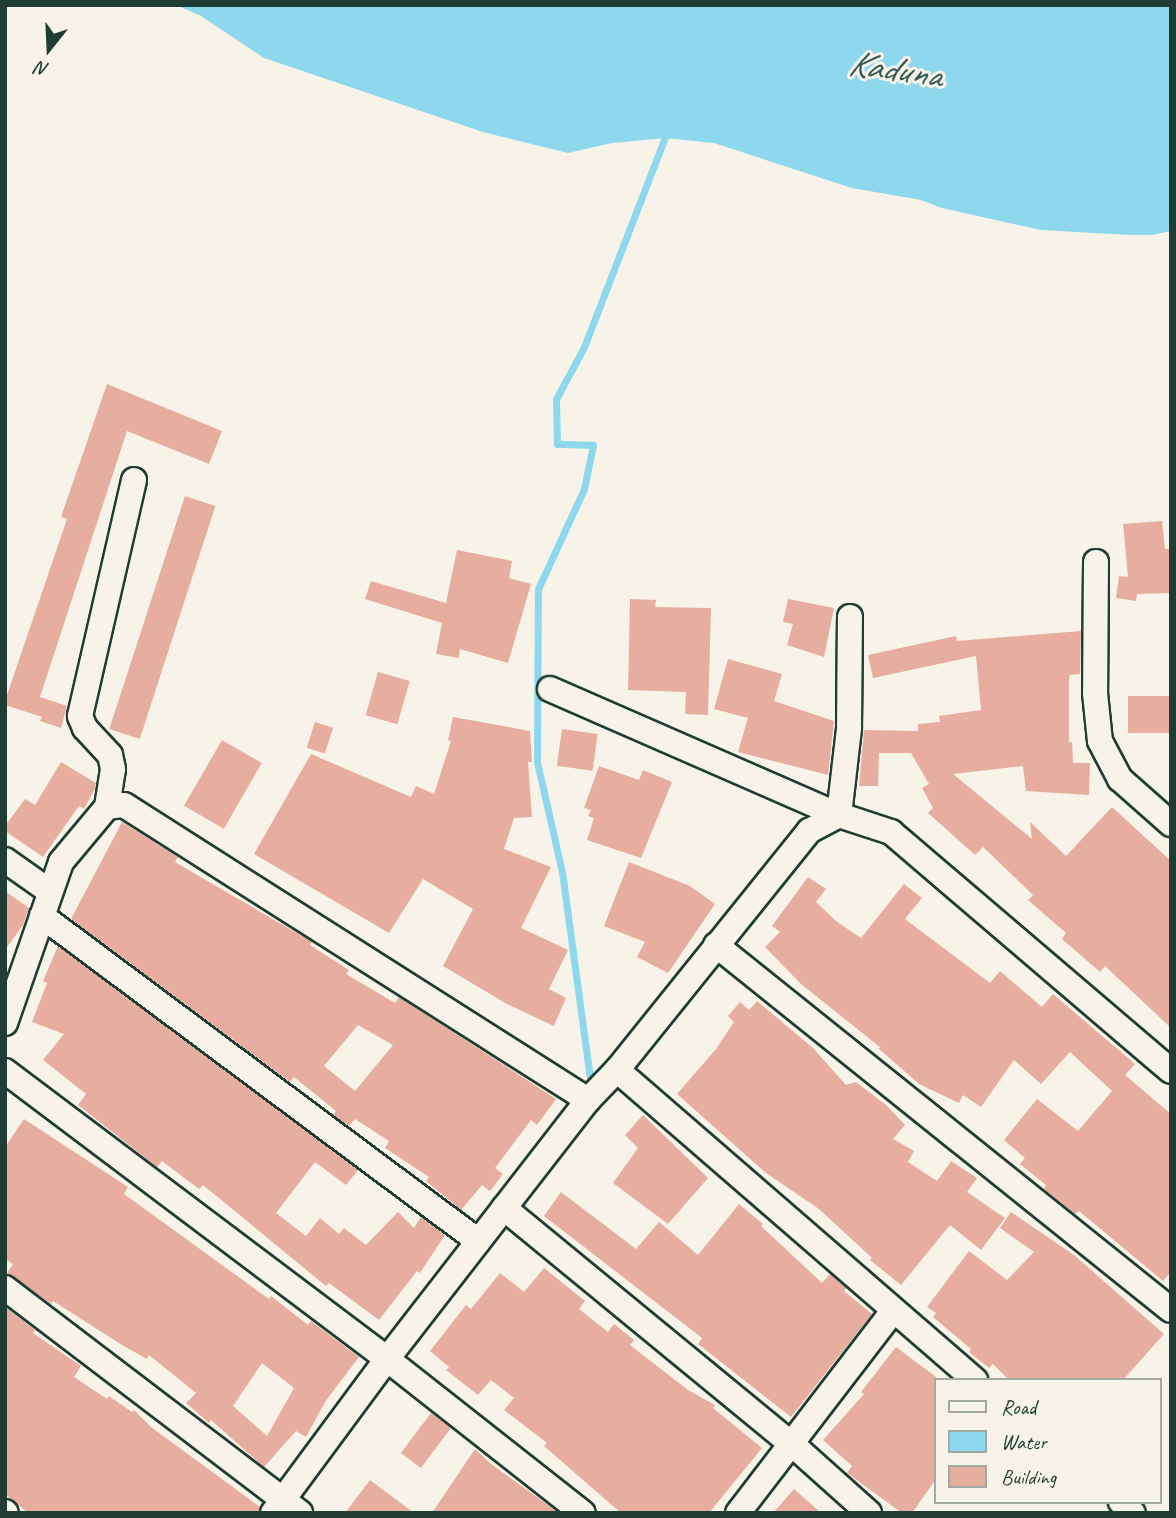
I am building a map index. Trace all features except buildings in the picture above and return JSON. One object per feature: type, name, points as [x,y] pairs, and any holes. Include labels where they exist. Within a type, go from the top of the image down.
[{"type":"street","points":[[5,1023],[61,862],[107,807],[113,769],[110,755],[85,728],[80,716],[134,480]]},
{"type":"street","points":[[1096,562],[1095,693],[1100,741],[1121,779],[1171,824]]},
{"type":"street","points":[[839,815],[849,728],[850,617]]},
{"type":"street","points":[[550,689],[839,815],[891,832],[1171,1071]]},
{"type":"street","points":[[107,807],[124,805],[588,1100]]},
{"type":"street","points":[[5,1288],[285,1508],[387,1359],[588,1100],[617,1070],[809,831],[839,815]]},
{"type":"street","points":[[5,860],[49,891]]},
{"type":"street","points":[[42,916],[478,1241]]},
{"type":"street","points":[[716,945],[1171,1310]]},
{"type":"street","points":[[617,1070],[973,1378]]},
{"type":"street","points":[[5,1071],[387,1359],[583,1513]]},
{"type":"street","points":[[504,1208],[793,1445],[869,1513]]},
{"type":"street","points":[[738,1513],[894,1311]]},
{"type":"water","name":"Kaduna","points":[[176,5],[1171,5],[1171,231],[1152,235],[1130,235],[1041,230],[942,208],[921,200],[852,188],[714,143],[665,138],[612,143],[568,153],[483,132],[264,58],[201,16]]},
{"type":"waterway","points":[[591,1086],[562,872],[537,762],[538,589],[584,489],[593,445],[557,444],[556,399],[584,347],[668,129]]}]
